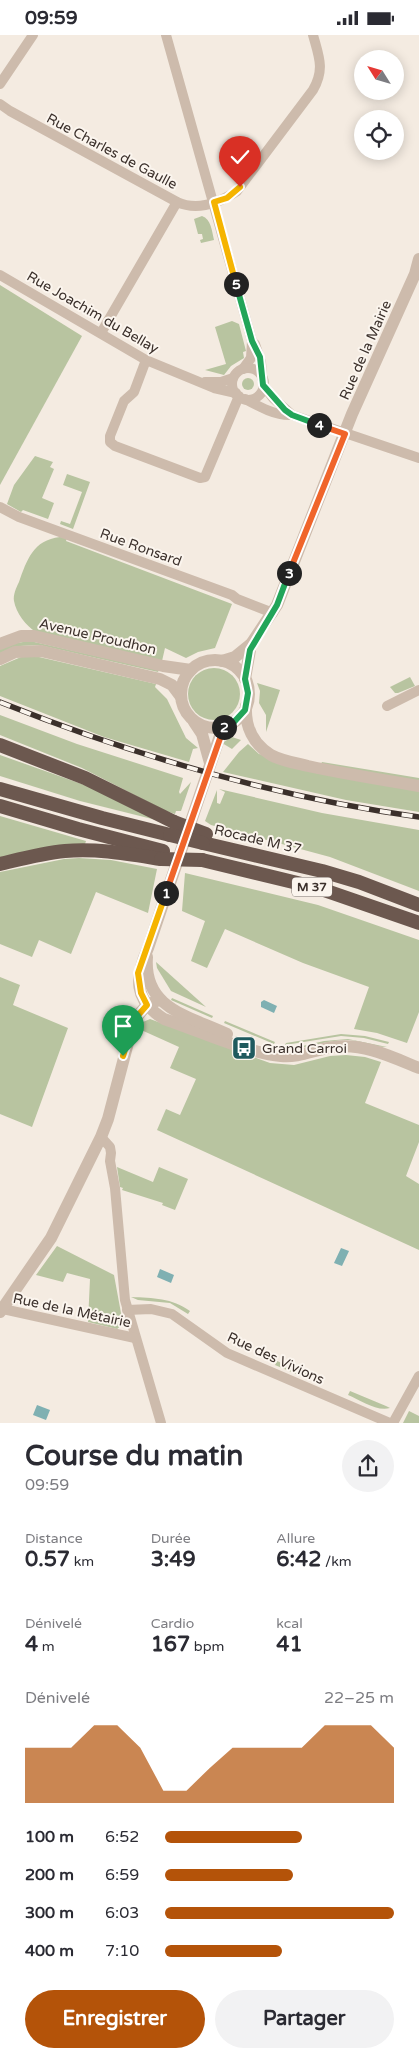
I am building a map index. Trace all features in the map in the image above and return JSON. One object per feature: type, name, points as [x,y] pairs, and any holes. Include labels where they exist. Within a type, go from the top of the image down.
[{"type":"highway","points":[[3,745],[85,778],[172,829]]},
{"type":"highway","name":"Rocade M 37","points":[[0,789],[102,819],[172,829],[205,838],[359,882],[419,905]]},
{"type":"highway","name":"M 37","points":[[0,806],[162,855],[202,860],[318,888],[419,923]]},
{"type":"highway","points":[[0,864],[49,853],[78,850],[162,855]]},
{"type":"street","points":[[0,84],[33,35]]},
{"type":"street","points":[[166,35],[252,341],[260,357],[263,382],[257,396],[240,396]]},
{"type":"street","name":"Rue Charles de Gaulle","points":[[0,104],[177,202],[195,207],[227,198],[237,191],[313,90],[319,77],[321,65],[313,35]]},
{"type":"street","points":[[101,333],[177,202]]},
{"type":"street","name":"Rue de la Mairie","points":[[222,661],[235,657],[251,645],[273,613],[345,434],[415,275],[419,259]]},
{"type":"street","name":"Rue Joachim du Bellay","points":[[0,275],[146,360],[201,381],[214,388],[240,396],[282,415],[292,415],[419,458]]},
{"type":"street","points":[[240,396],[232,386],[233,377],[243,369],[251,357],[252,341]]},
{"type":"street","points":[[146,360],[134,392],[124,401],[110,436],[110,441],[115,446],[202,478],[207,475],[240,396]]},
{"type":"street","points":[[243,369],[254,369],[263,382]]},
{"type":"street","name":"Rue Joachim du Bellay","points":[[201,381],[221,382],[233,377]]},
{"type":"street","name":"Rue Joachim du Bellay","points":[[263,382],[273,398],[292,415]]},
{"type":"street","name":"Rue Ronsard","points":[[0,507],[19,517],[232,595],[237,599],[273,613]]},
{"type":"street","name":"Avenue Proudhon","points":[[0,643],[21,636],[34,636],[163,666],[191,670]]},
{"type":"street","name":"Rue de la Mairie","points":[[245,679],[251,645]]},
{"type":"street","name":"Avenue Proudhon","points":[[0,659],[24,651],[41,651],[160,679],[172,685],[181,697]]},
{"type":"street","points":[[210,763],[202,734],[185,710],[181,697],[182,685],[191,670],[203,662],[222,661],[236,667],[245,679],[248,693],[246,717],[250,734]]},
{"type":"street","points":[[387,706],[419,689]]},
{"type":"street","points":[[194,721],[210,728],[225,726],[240,717],[246,706]]},
{"type":"street","points":[[225,726],[250,734],[267,752],[281,759],[349,774],[419,786]]},
{"type":"street","points":[[225,726],[210,763],[204,787],[138,973],[141,993],[147,1005],[164,1019],[244,1048],[273,1055],[291,1056],[332,1047],[361,1048],[379,1052],[419,1068]]},
{"type":"street","points":[[148,948],[147,971],[149,980],[159,1000],[168,1007],[247,1042],[260,1051]]},
{"type":"street","points":[[1,1310],[50,1237],[101,1137],[108,1119],[130,1028],[134,1020],[147,1005],[159,1000]]},
{"type":"street","points":[[101,1137],[110,1147],[127,1310],[161,1423]]},
{"type":"street","points":[[94,1152],[103,1155],[110,1161]]},
{"type":"street","name":"Rue des Vivions","points":[[127,1310],[151,1309],[172,1314],[227,1353],[391,1423]]},
{"type":"street","name":"Rue de la Métairie","points":[[1,1310],[135,1338]]},
{"type":"street","points":[[391,1423],[419,1377]]},
{"type":"green space","points":[[202,216],[207,220],[212,229],[214,240],[201,243],[200,240],[203,239],[202,234],[198,234],[194,219]]},
{"type":"green space","points":[[0,285],[82,336],[0,485]]},
{"type":"green space","points":[[232,321],[239,324],[246,351],[243,352],[244,358],[231,366],[224,375],[205,370],[226,364],[215,327]]},
{"type":"green space","points":[[250,378],[253,379],[253,389],[246,390],[243,389],[242,382],[243,379]]},
{"type":"green space","points":[[35,456],[53,462],[50,467],[54,469],[42,498],[54,503],[48,519],[23,510],[21,512],[7,504],[14,485]]},
{"type":"green space","points":[[67,474],[90,482],[73,529],[60,524],[61,521],[70,524],[82,492],[63,485]]},
{"type":"green space","points":[[60,537],[67,538],[66,541],[232,604],[215,648],[198,652],[186,658],[165,648],[162,661],[36,632],[25,623],[17,610],[14,601],[15,591],[32,552],[43,542]]},
{"type":"green space","points":[[30,641],[159,670],[158,672],[39,645],[20,646],[0,655],[0,649],[9,644]]},
{"type":"green space","points":[[21,657],[39,657],[156,684],[155,687],[167,699],[186,738],[198,748],[193,749],[189,762],[104,737],[0,696],[0,666]]},
{"type":"green space","points":[[209,668],[219,668],[229,672],[236,679],[240,694],[236,709],[229,716],[219,720],[209,720],[199,716],[192,709],[188,699],[188,689],[192,679],[199,672]]},
{"type":"green space","points":[[410,677],[415,686],[398,693],[395,693],[390,687]]},
{"type":"green space","points":[[257,683],[280,690],[266,732],[266,715],[259,703],[260,691]]},
{"type":"green space","points":[[0,715],[77,744],[183,778],[180,794],[191,782],[181,811],[176,811],[175,814],[166,811],[82,768],[0,735]]},
{"type":"green space","points":[[232,737],[241,740],[232,749],[222,743]]},
{"type":"green space","points":[[248,744],[259,754],[419,791],[419,812],[346,800],[223,772]]},
{"type":"green space","points":[[0,755],[93,788],[156,820],[80,801],[0,776]]},
{"type":"green space","points":[[322,762],[419,778],[419,781],[321,764]]},
{"type":"green space","points":[[219,789],[322,813],[419,830],[419,891],[330,857],[211,825],[205,821],[217,790],[217,803],[220,804],[225,792]]},
{"type":"green space","points":[[0,816],[86,841],[85,844],[0,859]]},
{"type":"green space","points":[[64,859],[111,860],[157,869],[148,913],[96,892],[71,954],[39,940],[32,957],[0,944],[0,872]]},
{"type":"green space","points":[[185,873],[318,905],[419,940],[419,1012],[407,1043],[377,1033],[354,1029],[369,987],[303,963],[225,929],[207,968],[191,961],[205,921],[182,911]]},
{"type":"green space","points":[[156,962],[206,1007],[171,991],[157,968]]},
{"type":"green space","points":[[0,977],[20,985],[13,1005],[68,1028],[32,1127],[0,1114]]},
{"type":"green space","points":[[172,998],[213,1016],[212,1018],[171,1000]]},
{"type":"green space","points":[[150,1019],[270,1063],[294,1065],[330,1056],[346,1055],[365,1057],[381,1062],[365,1103],[419,1125],[419,1142],[406,1176],[419,1184],[419,1250],[157,1130],[166,1109],[180,1115],[196,1079],[170,1068],[179,1047],[139,1029],[143,1022]]},
{"type":"green space","points":[[225,1021],[275,1042],[274,1044],[224,1023]]},
{"type":"green space","points":[[341,1034],[365,1036],[389,1042],[388,1044],[364,1038],[341,1036],[285,1045],[286,1043]]},
{"type":"green space","points":[[348,1039],[387,1047],[341,1040],[285,1050],[324,1041]]},
{"type":"green space","points":[[117,1167],[153,1182],[159,1167],[188,1179],[175,1210],[162,1205],[163,1203],[122,1190]]},
{"type":"green space","points":[[57,1246],[114,1275],[123,1324],[117,1329],[88,1322],[90,1279],[67,1273],[63,1282],[36,1275]]},
{"type":"green space","points":[[131,1297],[155,1298],[169,1301],[190,1311],[188,1314],[170,1303],[138,1300]]},
{"type":"green space","points":[[277,1361],[308,1374],[303,1377],[275,1365]]},
{"type":"green space","points":[[350,1391],[390,1408],[385,1409],[369,1405],[348,1395]]},
{"type":"green space","points":[[409,1411],[419,1416],[419,1423],[403,1423]]},
{"type":"water","points":[[264,1000],[277,1006],[274,1013],[261,1007],[261,1002]]},
{"type":"water","points":[[341,1248],[349,1251],[342,1266],[334,1263]]},
{"type":"water","points":[[160,1269],[174,1275],[171,1283],[157,1277]]},
{"type":"water","points":[[37,1405],[50,1410],[46,1420],[33,1415]]},
{"type":"railway","points":[[0,702],[102,740],[206,772],[312,798],[365,809],[419,817]]},
{"type":"place","name":"Grand Carroi","points":[[244,1048]]},
{"type":"route","points":[[123,1056],[130,1028],[134,1020],[147,1005],[143,1000],[138,973],[204,787],[210,763],[224,727],[240,717],[248,702],[245,679],[251,645],[277,605],[345,434],[292,415],[268,393],[263,385],[260,357],[252,341],[214,202],[227,198],[240,187]]}]
